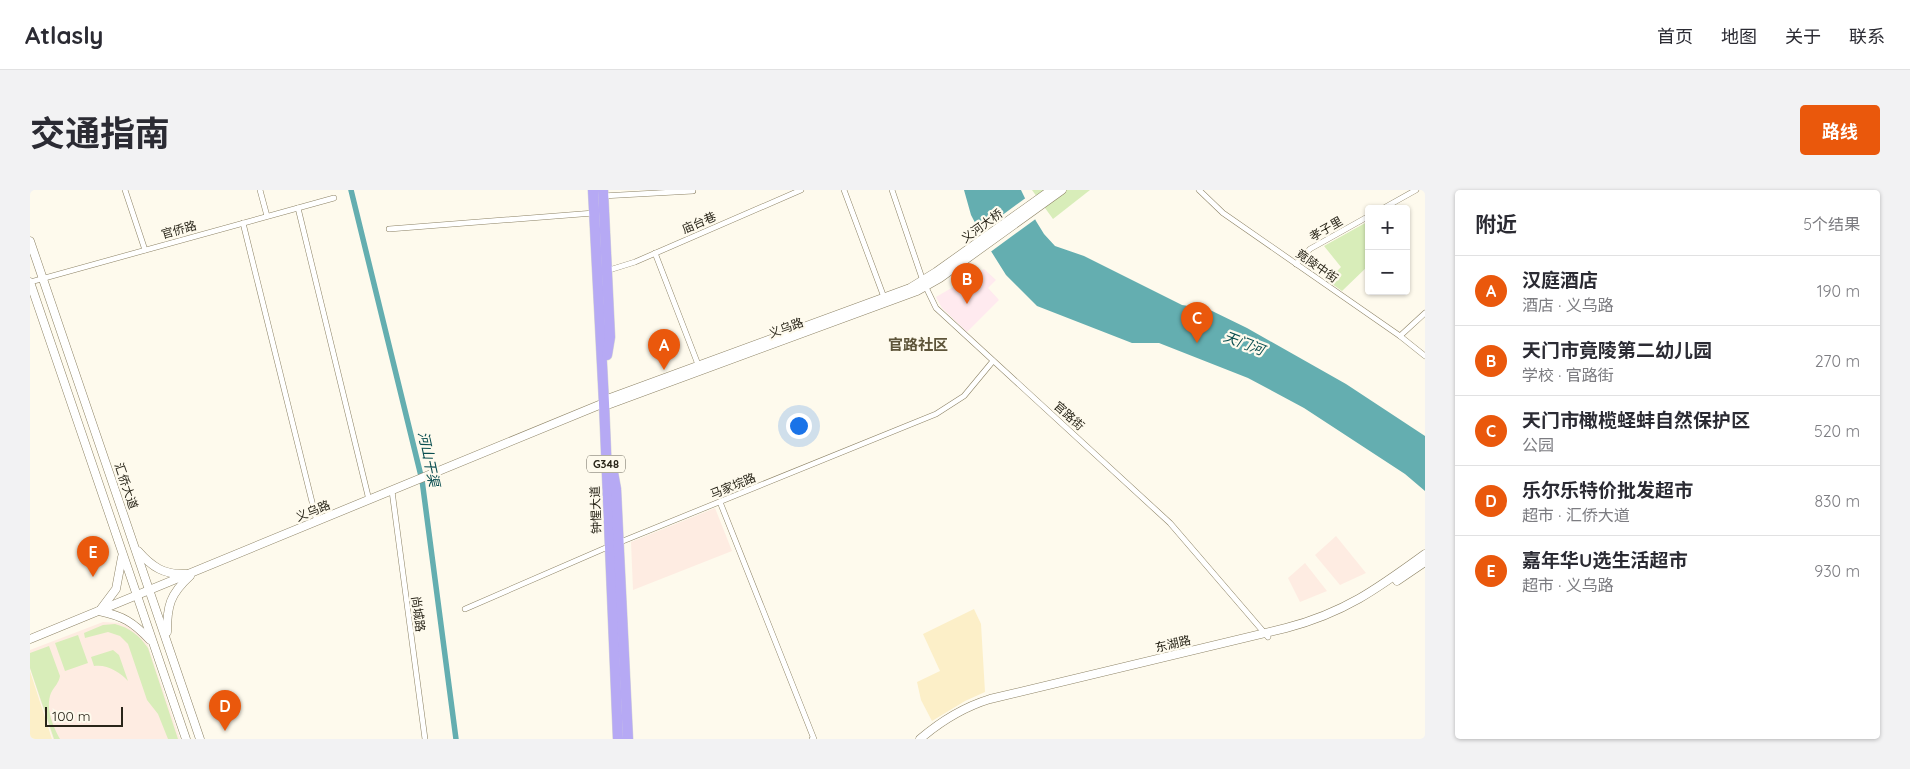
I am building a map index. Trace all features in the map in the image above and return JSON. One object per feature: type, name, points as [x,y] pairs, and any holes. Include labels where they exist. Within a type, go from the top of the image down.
[{"type":"highway","points":[[589,190],[592,214]]},
{"type":"highway","name":"钟惺大道","points":[[600,192],[592,214],[608,402],[612,546],[622,738]]},
{"type":"highway","name":"钟惺大道","points":[[600,192],[605,271],[604,355]]},
{"type":"highway","name":"钟惺大道","points":[[616,633],[615,711],[622,738]]},
{"type":"main road","points":[[1039,202],[1051,190]]},
{"type":"main road","points":[[1039,202],[1062,190]]},
{"type":"main road","name":"义河大桥","points":[[966,256],[1039,202]]},
{"type":"main road","name":"汇侨大道","points":[[30,241],[200,739]]},
{"type":"main road","name":"义乌路","points":[[30,639],[608,402],[885,300],[924,284],[966,256]]},
{"type":"main road","name":"汇侨大道","points":[[30,282],[186,739]]},
{"type":"main road","points":[[135,547],[156,569],[168,573],[193,573]]},
{"type":"main road","points":[[122,554],[116,590],[99,611],[118,616],[133,623],[153,644]]},
{"type":"main road","name":"东湖路","points":[[926,739],[954,718],[991,702],[1266,635],[1308,622],[1344,608],[1377,589],[1425,554]]},
{"type":"main road","name":"东湖路","points":[[920,739],[945,720],[981,702],[1310,626],[1340,615],[1425,562]]},
{"type":"main road","points":[[167,640],[167,614],[172,598],[178,588],[193,573]]},
{"type":"street","points":[[125,190],[145,250]]},
{"type":"street","points":[[260,190],[267,216]]},
{"type":"street","name":"庙台巷","points":[[605,271],[618,268],[655,253],[801,190]]},
{"type":"street","points":[[844,190],[885,300]]},
{"type":"street","name":"官路街","points":[[892,190],[924,284],[932,301],[942,315],[1170,523],[1266,635]]},
{"type":"street","name":"竟陵中街","points":[[1199,190],[1223,213],[1400,336],[1425,356]]},
{"type":"street","points":[[1389,205],[1416,190]]},
{"type":"street","points":[[600,192],[693,191]]},
{"type":"street","name":"官侨路","points":[[30,282],[334,198]]},
{"type":"street","points":[[298,208],[369,500]]},
{"type":"street","points":[[389,229],[592,214]]},
{"type":"street","name":"孝子里","points":[[1296,264],[1310,249],[1365,218]]},
{"type":"street","points":[[243,223],[317,522]]},
{"type":"street","points":[[655,253],[700,369]]},
{"type":"street","points":[[1400,336],[1425,313]]},
{"type":"street","name":"马家垸路","points":[[465,609],[612,546],[941,411],[964,396],[993,361]]},
{"type":"street","name":"尚城路","points":[[392,491],[425,739]]},
{"type":"street","points":[[720,502],[813,739]]},
{"type":"shaded area","points":[[984,269],[996,280],[988,288],[999,300],[967,332],[942,308],[936,297]]},
{"type":"shaded area","points":[[715,508],[732,551],[633,590],[631,542]]},
{"type":"shaded area","points":[[1336,536],[1366,573],[1340,585],[1315,555]]},
{"type":"shaded area","points":[[1305,563],[1327,591],[1300,602],[1288,578]]},
{"type":"shaded area","points":[[974,609],[981,624],[985,692],[965,701],[932,721],[921,700],[917,682],[940,671],[923,634]]},
{"type":"shaded area","points":[[103,622],[119,623],[128,626],[136,631],[147,643],[180,739],[53,739],[30,669],[30,650]]},
{"type":"shaded area","points":[[30,671],[52,739],[30,739]]},
{"type":"green space","points":[[1032,190],[1090,190],[1053,219]]},
{"type":"green space","points":[[1365,223],[1365,269],[1342,291],[1328,281],[1341,267],[1324,246]]},
{"type":"green space","points":[[115,624],[134,633],[148,648],[178,739],[168,739],[158,714],[147,700],[128,644],[120,636],[108,632],[85,638],[84,633],[103,625]]},
{"type":"green space","points":[[78,635],[88,663],[65,671],[55,643]]},
{"type":"green space","points":[[49,646],[60,676],[49,699],[49,711],[52,723],[60,739],[54,739],[30,668],[30,653]]},
{"type":"green space","points":[[113,650],[119,655],[128,681],[113,669],[104,666],[94,666],[91,657]]},
{"type":"water","name":"天门河","points":[[964,190],[1021,190],[1036,221],[1055,246],[1084,256],[1182,305],[1208,309],[1247,328],[1346,384],[1425,436],[1425,491],[1405,474],[1304,408],[1248,378],[1159,343],[1132,343],[1037,306],[1006,275],[971,215]]},
{"type":"pier","points":[[1027,197],[1037,218],[989,253],[978,233]]},
{"type":"waterway","name":"河山干渠","points":[[351,190],[422,480],[456,739]]},
{"type":"place","name":"天门市竟陵第二幼儿园","points":[[967,304]]},
{"type":"place","name":"天门市橄榄蛏蚌自然保护区","points":[[1197,343]]},
{"type":"place","name":"汉庭酒店","points":[[664,370]]},
{"type":"place","name":"嘉年华U选生活超市","points":[[93,577]]},
{"type":"place","name":"乐尔乐特价批发超市","points":[[225,731]]},
{"type":"district","name":"官路社区","points":[[918,345]]}]
